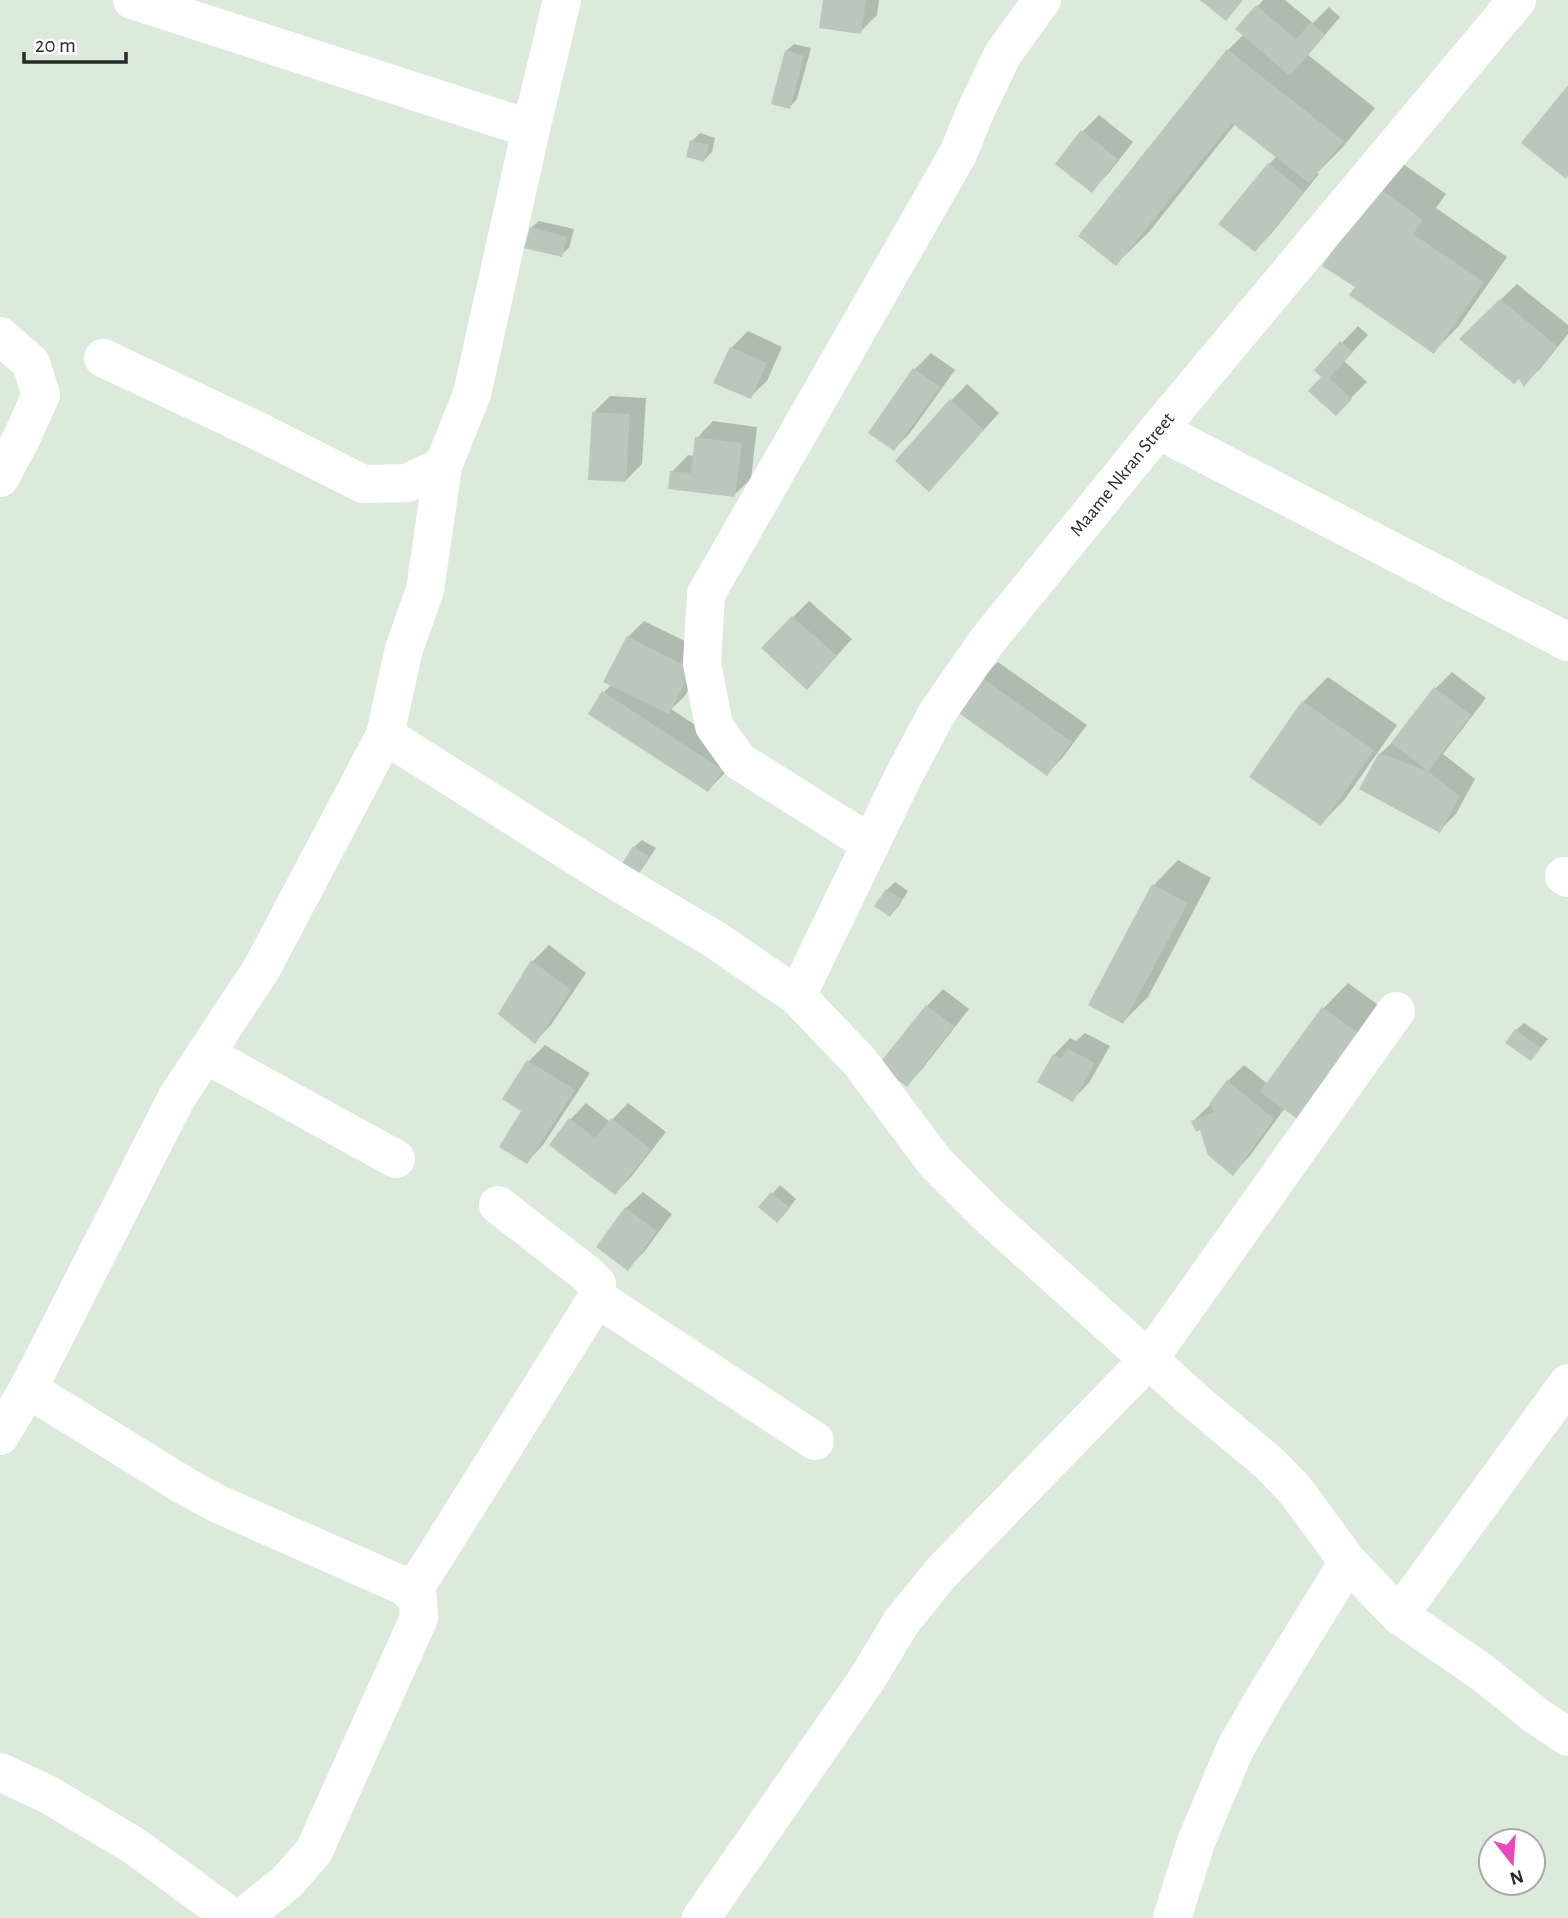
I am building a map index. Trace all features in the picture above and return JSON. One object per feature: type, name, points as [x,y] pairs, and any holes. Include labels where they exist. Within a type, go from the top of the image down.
[{"type":"street","points":[[132,0],[531,129]]},
{"type":"street","points":[[0,1436],[28,1389],[177,1097],[262,968],[385,735],[404,649],[425,590],[443,466],[472,394],[562,0]]},
{"type":"street","points":[[871,844],[739,761],[714,726],[702,663],[706,594],[958,154],[1003,54],[1042,0]]},
{"type":"street","name":"Maame Nkran Street","points":[[797,996],[937,713],[987,641],[1158,430],[1517,0]]},
{"type":"street","points":[[0,336],[31,363],[41,395],[0,478]]},
{"type":"street","points":[[103,359],[256,430],[363,484],[407,483],[443,466]]},
{"type":"street","points":[[1158,430],[1568,642]]},
{"type":"street","points":[[385,735],[606,875],[714,939],[797,996],[860,1062],[935,1162],[990,1217],[1287,1481],[1348,1562],[1399,1615],[1483,1673],[1568,1737]]},
{"type":"street","points":[[701,1918],[867,1679],[902,1621],[934,1581],[1149,1359],[1396,1011]]},
{"type":"street","points":[[205,1054],[396,1160]]},
{"type":"street","points":[[412,1593],[597,1298],[597,1284],[587,1274],[498,1205]]},
{"type":"street","points":[[597,1298],[815,1441]]},
{"type":"street","points":[[1399,1615],[1568,1383]]},
{"type":"street","points":[[28,1389],[218,1504],[404,1586],[418,1599],[419,1618],[314,1851],[286,1882],[242,1918]]},
{"type":"street","points":[[1172,1918],[1196,1842],[1235,1749],[1348,1562]]},
{"type":"street","points":[[0,1772],[47,1794],[133,1845],[233,1918]]},
{"type":"building","points":[[823,0],[866,0],[861,34],[819,28]]},
{"type":"building","points":[[1200,0],[1243,0],[1226,21]]},
{"type":"building","points":[[1256,5],[1296,39],[1311,22],[1325,35],[1290,76],[1235,29]]},
{"type":"building","points":[[1227,49],[1344,141],[1309,183],[1232,123],[1116,266],[1078,236]]},
{"type":"building","points":[[785,50],[804,56],[790,109],[771,104]]},
{"type":"building","points":[[1568,85],[1568,176],[1566,179],[1521,143]]},
{"type":"building","points":[[1081,130],[1118,159],[1092,193],[1055,164]]},
{"type":"building","points":[[690,140],[709,145],[704,162],[686,157]]},
{"type":"building","points":[[1268,163],[1304,192],[1255,252],[1218,224]]},
{"type":"building","points":[[1377,187],[1423,220],[1413,234],[1484,282],[1434,354],[1349,295],[1355,287],[1322,266]]},
{"type":"building","points":[[530,227],[567,237],[562,257],[524,248]]},
{"type":"building","points":[[1500,299],[1557,346],[1524,387],[1519,379],[1514,384],[1459,339]]},
{"type":"building","points":[[1340,341],[1353,352],[1329,378],[1352,399],[1336,416],[1308,391],[1321,377],[1314,370]]},
{"type":"building","points":[[730,347],[767,363],[751,399],[713,383]]},
{"type":"building","points":[[913,368],[940,387],[894,451],[868,433]]},
{"type":"building","points":[[950,399],[984,430],[929,492],[895,461]]},
{"type":"building","points":[[592,412],[630,414],[626,482],[588,480]]},
{"type":"building","points":[[695,437],[742,443],[735,497],[668,489],[670,471],[691,473]]},
{"type":"building","points":[[792,616],[837,656],[807,690],[761,648]]},
{"type":"building","points":[[627,636],[692,669],[669,714],[603,682]]},
{"type":"building","points":[[981,677],[1072,742],[1047,776],[956,711]]},
{"type":"building","points":[[1434,687],[1471,715],[1428,771],[1391,743]]},
{"type":"building","points":[[602,691],[723,770],[708,792],[588,714]]},
{"type":"building","points":[[1302,701],[1374,750],[1321,826],[1249,777]]},
{"type":"building","points":[[1379,753],[1428,771],[1460,796],[1440,833],[1359,789]]},
{"type":"building","points":[[633,846],[649,856],[635,879],[619,869]]},
{"type":"building","points":[[1152,884],[1188,903],[1123,1024],[1088,1005]]},
{"type":"building","points":[[886,889],[902,899],[890,917],[874,906]]},
{"type":"building","points":[[531,960],[571,990],[535,1044],[498,1014]]},
{"type":"building","points":[[926,1005],[954,1026],[907,1087],[878,1065]]},
{"type":"building","points":[[1322,1007],[1362,1036],[1300,1121],[1260,1092]]},
{"type":"building","points":[[1515,1029],[1541,1048],[1531,1061],[1505,1043]]},
{"type":"building","points":[[1067,1048],[1095,1063],[1073,1102],[1037,1082],[1053,1054],[1061,1059]]},
{"type":"building","points":[[527,1060],[575,1090],[527,1164],[499,1147],[521,1111],[502,1099]]},
{"type":"building","points":[[1227,1080],[1274,1119],[1233,1176],[1208,1155],[1200,1130],[1196,1132],[1191,1121],[1215,1112],[1209,1104]]},
{"type":"building","points":[[569,1118],[595,1138],[611,1118],[651,1149],[615,1195],[549,1145]]},
{"type":"building","points":[[771,1192],[790,1208],[777,1223],[758,1207]]},
{"type":"building","points":[[625,1207],[657,1231],[628,1271],[596,1247]]}]
